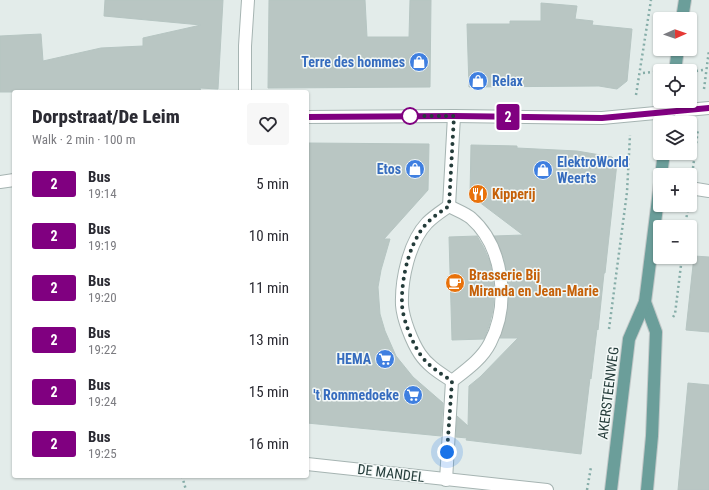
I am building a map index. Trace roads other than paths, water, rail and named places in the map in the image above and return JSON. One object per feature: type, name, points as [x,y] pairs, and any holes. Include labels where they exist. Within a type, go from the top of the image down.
[{"type":"main road","points":[[683,12],[685,0]]},
{"type":"main road","name":"AKERSTEENWEG","points":[[611,490],[629,339],[645,302],[656,212]]},
{"type":"main road","name":"AKERSTEENWEG","points":[[645,302],[656,332],[652,436],[647,490]]},
{"type":"street","points":[[245,90],[245,46],[248,0]]},
{"type":"street","points":[[309,117],[454,116],[602,118],[709,108]]},
{"type":"street","points":[[452,381],[434,370],[420,354],[409,332],[402,306],[408,258],[417,238],[427,223],[449,206],[454,116]]},
{"type":"street","points":[[0,182],[12,180]]},
{"type":"street","points":[[697,189],[709,191]]},
{"type":"street","points":[[446,480],[452,381],[476,361],[490,343],[498,322],[502,299],[500,274],[486,235],[470,217],[449,206]]},
{"type":"street","name":"DE MANDEL","points":[[309,464],[547,490]]},
{"type":"place","name":"Terre des hommes","points":[[419,62]]},
{"type":"place","name":"Relax","points":[[478,81]]},
{"type":"place","name":"Etos","points":[[415,169]]},
{"type":"place","name":"ElektroWorld Weerts","points":[[543,170]]},
{"type":"place","name":"Kipperij","points":[[478,194]]},
{"type":"place","name":"Brasserie Bij Miranda en Jean-Marie","points":[[455,283]]},
{"type":"place","name":"HEMA","points":[[385,359]]},
{"type":"place","name":"'t Rommedoeke","points":[[413,395]]}]
